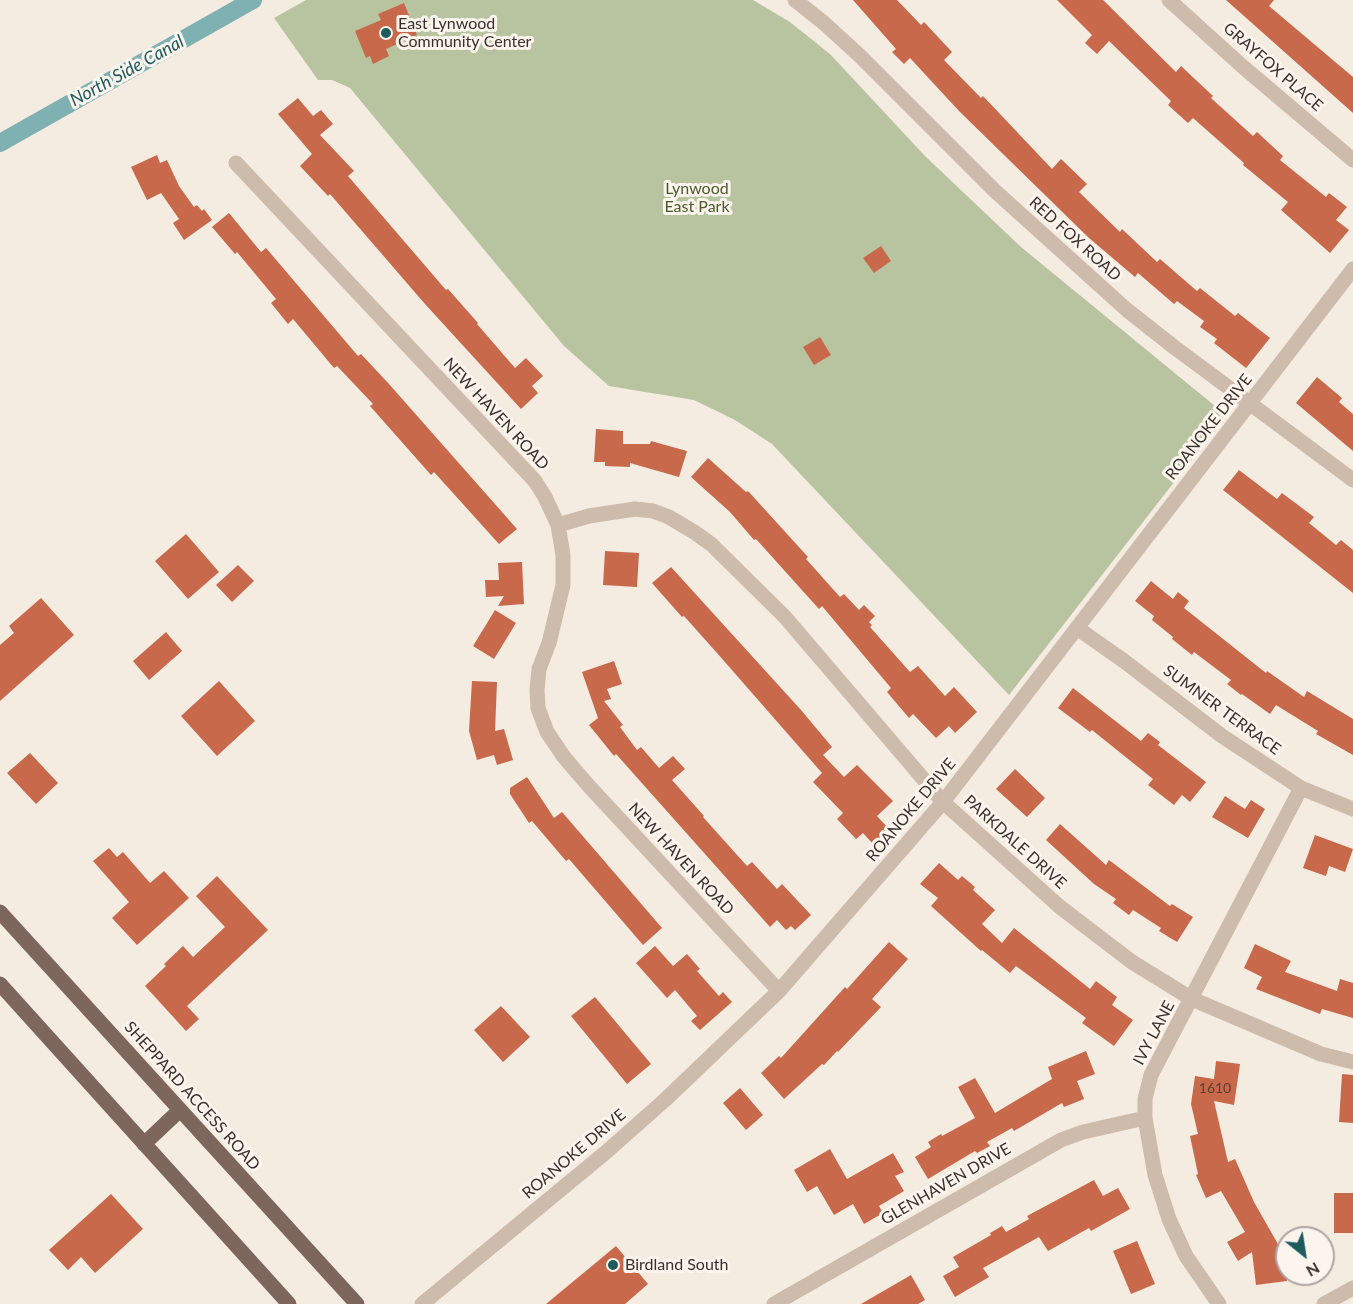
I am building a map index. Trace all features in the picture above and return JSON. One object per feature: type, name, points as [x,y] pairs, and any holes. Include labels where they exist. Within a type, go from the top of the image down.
[{"type":"main road","name":"SHEPPARD ACCESS ROAD","points":[[0,912],[357,1304]]},
{"type":"main road","points":[[0,984],[289,1304]]},
{"type":"main road","points":[[144,1144],[180,1110]]},
{"type":"street","name":"RED FOX ROAD","points":[[795,0],[860,56],[995,191],[1119,303],[1174,347],[1353,480]]},
{"type":"street","name":"GRAYFOX PLACE","points":[[1169,0],[1242,66],[1353,160]]},
{"type":"street","name":"NEW HAVEN ROAD","points":[[236,163],[535,481],[546,496],[558,525],[563,555],[563,585],[549,643],[539,669],[537,690],[538,708],[547,732],[564,758],[587,784],[779,991]]},
{"type":"street","name":"ROANOKE DRIVE","points":[[422,1304],[605,1153],[666,1099],[779,991],[943,801],[1353,270]]},
{"type":"street","name":"PARKDALE DRIVE","points":[[558,525],[589,516],[635,509],[653,511],[669,517],[711,544],[785,617],[943,801],[1060,907],[1132,962],[1192,999],[1321,1054],[1353,1062]]},
{"type":"street","name":"SUMNER TERRACE","points":[[1077,628],[1222,736],[1301,788],[1353,809]]},
{"type":"street","name":"IVY LANE","points":[[1219,1304],[1186,1256],[1169,1218],[1155,1175],[1145,1118],[1145,1099],[1151,1075],[1301,788]]},
{"type":"street","name":"GLENHAVEN DRIVE","points":[[774,1304],[1061,1140],[1083,1132],[1145,1118]]},
{"type":"street","points":[[1324,1304],[1353,1288]]},
{"type":"green space","name":"Lynwood East Park","points":[[306,0],[753,0],[790,22],[830,54],[925,156],[1021,247],[1226,415],[1009,695],[772,444],[735,420],[694,400],[609,386],[564,346],[350,88],[332,80],[318,80],[274,18]]},
{"type":"building","points":[[853,0],[897,0],[921,25],[924,22],[952,52],[944,60],[981,98],[983,96],[1052,169],[1061,159],[1087,184],[1079,192],[1120,232],[1122,229],[1157,262],[1160,259],[1197,291],[1200,288],[1235,316],[1238,313],[1270,338],[1246,368],[1214,343],[1217,339],[1200,327],[1204,321],[1177,301],[1174,304],[1138,273],[1135,277],[1089,238],[959,111],[910,58],[904,64],[892,52],[896,49]]},
{"type":"building","points":[[1057,0],[1103,0],[1176,72],[1181,66],[1213,96],[1211,98],[1253,136],[1257,132],[1283,156],[1280,160],[1326,197],[1329,193],[1347,207],[1336,220],[1349,230],[1330,253],[1281,210],[1288,202],[1243,165],[1244,163],[1193,118],[1188,123],[1168,105],[1171,101],[1109,41],[1097,54],[1085,43],[1092,35]]},
{"type":"building","points":[[1226,0],[1274,0],[1269,6],[1353,77],[1353,113]]},
{"type":"building","name":"East Lynwood Community Center","points":[[404,3],[417,35],[386,49],[389,56],[373,64],[370,56],[366,58],[355,31],[381,20],[378,14]]},
{"type":"building","points":[[298,98],[313,116],[321,110],[333,124],[320,135],[354,171],[348,176],[446,290],[448,289],[515,368],[526,358],[543,376],[532,386],[538,393],[521,409],[425,304],[330,194],[328,196],[300,166],[312,154],[278,114]]},
{"type":"building","points":[[157,155],[160,163],[167,160],[179,186],[194,207],[197,205],[202,211],[204,209],[212,220],[184,240],[173,223],[179,219],[161,193],[147,200],[131,167]]},
{"type":"building","points":[[229,213],[261,252],[266,248],[358,356],[361,354],[389,384],[517,529],[499,544],[434,472],[431,475],[370,406],[373,404],[337,366],[334,368],[293,319],[288,324],[271,303],[276,299],[237,252],[235,254],[212,227]]},
{"type":"building","points":[[881,246],[891,261],[874,273],[863,258]]},
{"type":"building","points":[[820,337],[831,355],[814,365],[803,347]]},
{"type":"building","points":[[1317,377],[1342,398],[1339,402],[1353,414],[1353,451],[1296,403]]},
{"type":"building","points":[[596,429],[623,431],[623,444],[650,444],[651,441],[687,451],[679,477],[630,463],[630,467],[605,466],[605,462],[594,462]]},
{"type":"building","points":[[708,458],[746,492],[748,491],[808,557],[806,559],[840,597],[844,594],[859,610],[864,605],[875,616],[869,622],[872,625],[870,627],[910,672],[918,666],[945,696],[954,687],[977,712],[955,733],[949,726],[936,738],[913,714],[909,718],[887,692],[891,688],[822,606],[819,609],[730,512],[691,477]]},
{"type":"building","points":[[1239,470],[1277,499],[1282,493],[1314,517],[1309,523],[1336,545],[1341,540],[1353,550],[1353,593],[1223,490]]},
{"type":"building","points":[[186,534],[219,572],[188,599],[155,561]]},
{"type":"building","points":[[605,551],[639,553],[637,587],[603,585]]},
{"type":"building","points":[[522,562],[524,604],[498,606],[504,596],[486,597],[485,580],[499,580],[498,563]]},
{"type":"building","points":[[238,565],[254,581],[232,602],[216,585]]},
{"type":"building","points":[[671,567],[832,747],[823,755],[844,777],[857,765],[893,801],[877,816],[889,829],[873,844],[863,833],[856,839],[837,819],[843,813],[813,782],[822,773],[684,616],[682,617],[652,583]]},
{"type":"building","points":[[1151,581],[1173,599],[1178,592],[1189,601],[1184,608],[1266,673],[1267,671],[1304,697],[1307,691],[1353,719],[1353,755],[1316,734],[1318,731],[1276,705],[1270,714],[1227,684],[1231,680],[1194,652],[1192,655],[1172,639],[1173,637],[1152,620],[1154,616],[1135,601]]},
{"type":"building","points":[[41,598],[74,635],[0,701],[0,645],[14,633],[9,626]]},
{"type":"building","points":[[495,610],[516,623],[494,659],[473,646]]},
{"type":"building","points":[[166,632],[182,651],[149,680],[133,661]]},
{"type":"building","points":[[614,661],[622,684],[607,689],[611,699],[604,701],[623,725],[620,727],[637,750],[641,747],[659,768],[673,756],[685,769],[672,780],[703,817],[747,866],[752,862],[777,889],[782,884],[811,915],[795,930],[791,926],[786,930],[777,920],[770,927],[616,754],[614,756],[589,725],[598,718],[582,672]]},
{"type":"building","points":[[219,681],[255,721],[217,756],[181,716]]},
{"type":"building","points":[[472,681],[497,682],[495,731],[504,729],[513,760],[497,765],[494,755],[477,760],[469,731]]},
{"type":"building","points":[[1073,688],[1141,741],[1148,733],[1160,742],[1158,745],[1206,782],[1190,802],[1182,795],[1174,805],[1148,785],[1153,779],[1092,730],[1090,732],[1058,708]]},
{"type":"building","points":[[30,753],[58,783],[36,804],[7,773]]},
{"type":"building","points":[[1015,769],[1045,798],[1027,817],[996,789]]},
{"type":"building","points":[[527,777],[554,818],[562,812],[662,928],[643,945],[569,859],[566,861],[532,821],[529,823],[510,794],[510,788]]},
{"type":"building","points":[[1225,796],[1245,809],[1251,800],[1265,809],[1248,838],[1212,817]]},
{"type":"building","points":[[1060,824],[1106,865],[1109,860],[1170,906],[1172,904],[1193,917],[1177,942],[1159,931],[1161,928],[1133,910],[1129,915],[1113,903],[1116,899],[1094,884],[1046,840]]},
{"type":"building","points":[[1315,835],[1353,849],[1345,872],[1329,866],[1326,876],[1303,868]]},
{"type":"building","points":[[109,848],[117,857],[123,852],[150,883],[164,871],[189,898],[137,945],[112,918],[129,902],[93,861]]},
{"type":"building","points":[[939,863],[958,880],[962,876],[975,887],[973,890],[995,910],[982,924],[1002,943],[1014,928],[1090,989],[1096,981],[1117,997],[1112,1005],[1133,1020],[1114,1046],[1082,1023],[1086,1018],[1016,966],[1010,973],[981,951],[931,906],[938,898],[920,884]]},
{"type":"building","points":[[217,876],[268,930],[187,1006],[199,1019],[186,1031],[145,986],[183,946],[193,957],[225,927],[196,896]]},
{"type":"building","points":[[889,942],[908,959],[872,999],[881,1007],[838,1052],[784,1099],[761,1073],[779,1056],[781,1058]]},
{"type":"building","points":[[1255,944],[1291,961],[1285,972],[1337,991],[1340,979],[1353,983],[1353,1018],[1322,1009],[1320,1014],[1256,989],[1262,977],[1244,968]]},
{"type":"building","points":[[655,946],[673,966],[687,954],[700,969],[697,971],[719,996],[723,992],[732,1002],[700,1030],[691,1021],[697,1016],[675,990],[667,998],[636,963]]},
{"type":"building","points":[[595,997],[651,1064],[627,1084],[571,1016]]},
{"type":"building","points":[[501,1006],[530,1037],[503,1062],[474,1030]]},
{"type":"building","points":[[1086,1051],[1095,1074],[1077,1081],[1084,1099],[1064,1107],[1062,1103],[1014,1131],[1012,1128],[987,1142],[990,1146],[977,1153],[975,1151],[928,1179],[915,1157],[931,1147],[928,1142],[975,1118],[958,1087],[975,1078],[995,1113],[1052,1079],[1048,1067]]},
{"type":"building","points":[[1216,1061],[1240,1064],[1234,1105],[1214,1101],[1228,1162],[1235,1159],[1254,1202],[1275,1239],[1275,1283],[1256,1285],[1252,1252],[1238,1261],[1227,1242],[1245,1232],[1221,1191],[1206,1198],[1196,1175],[1198,1174],[1190,1136],[1198,1134],[1191,1104],[1195,1076],[1214,1079]]},
{"type":"building","points":[[1342,1074],[1353,1075],[1353,1123],[1339,1122]]},
{"type":"building","points":[[740,1088],[763,1115],[746,1130],[723,1103]]},
{"type":"building","points":[[830,1149],[847,1179],[893,1153],[904,1172],[895,1176],[904,1191],[879,1206],[883,1213],[864,1224],[853,1204],[834,1215],[817,1186],[807,1192],[794,1170]]},
{"type":"building","points":[[1094,1180],[1103,1196],[1118,1188],[1130,1209],[1091,1231],[1089,1228],[1048,1251],[1039,1237],[983,1268],[989,1277],[955,1297],[943,1276],[959,1267],[953,1257],[1002,1226],[1006,1232],[1029,1219],[1027,1216]]},
{"type":"building","points":[[1334,1193],[1353,1193],[1353,1233],[1335,1233]]},
{"type":"building","points":[[111,1194],[143,1229],[95,1273],[81,1257],[68,1270],[49,1250]]},
{"type":"building","points":[[1137,1241],[1155,1284],[1131,1294],[1113,1251]]},
{"type":"building","name":"Birdland South","points":[[616,1246],[648,1284],[625,1304],[546,1304]]},
{"type":"building","points":[[911,1275],[925,1300],[918,1304],[861,1304]]},
{"type":"waterway","name":"North Side Canal","points":[[0,143],[253,0]]},
{"type":"place","name":"East Lynwood Community Center","points":[[386,33]]},
{"type":"place","name":"Birdland South","points":[[613,1265]]}]
